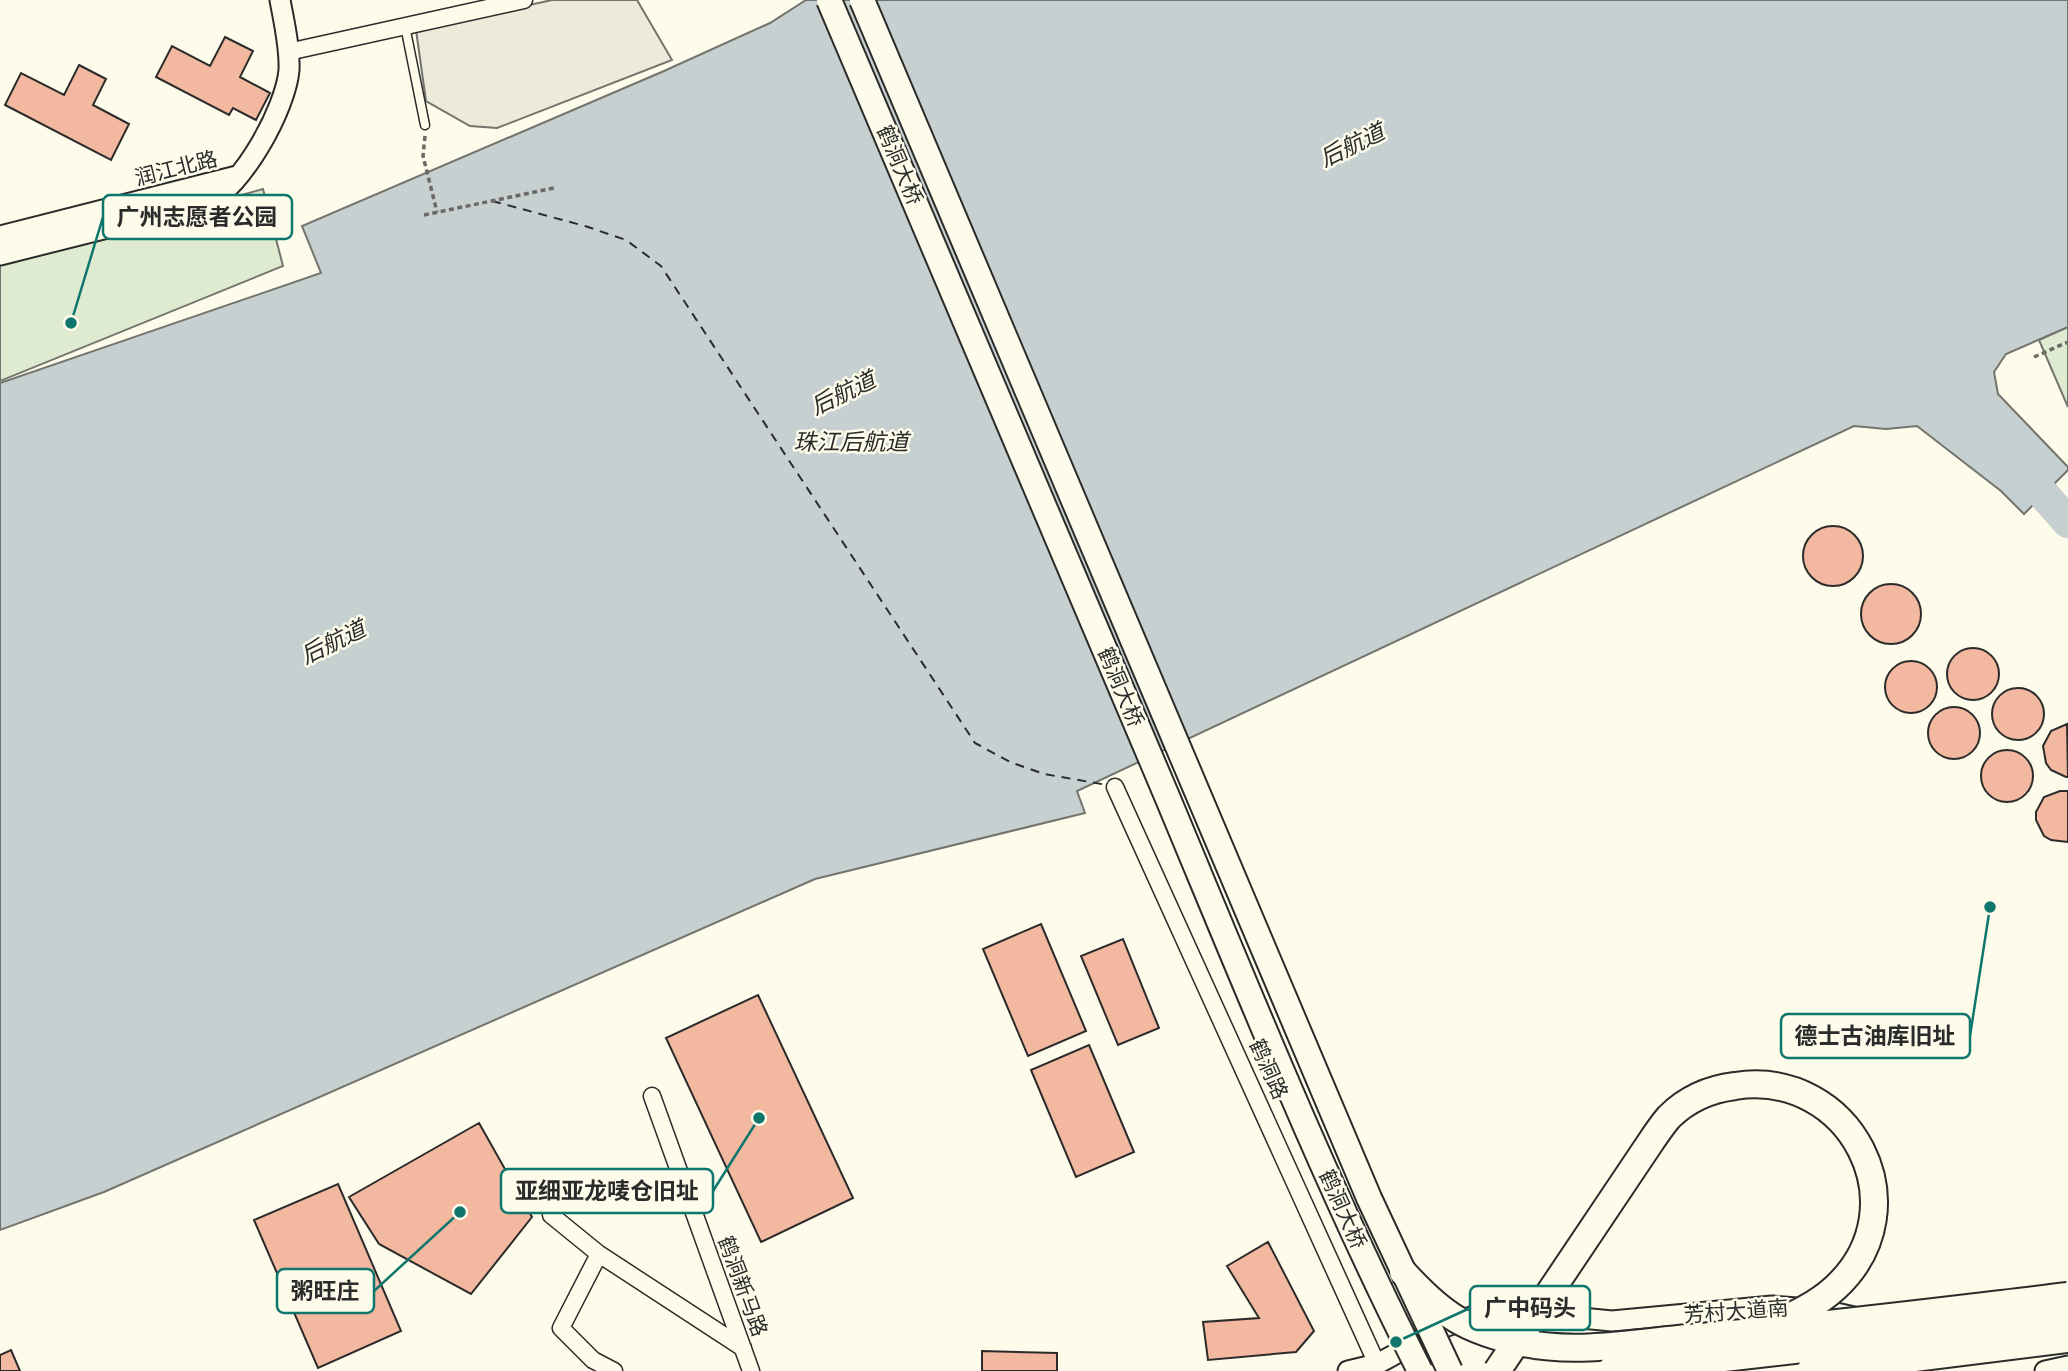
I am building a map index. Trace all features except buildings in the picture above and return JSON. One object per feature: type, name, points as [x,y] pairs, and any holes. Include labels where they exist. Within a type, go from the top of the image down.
[{"type":"highway","points":[[1497,1371],[1669,1117],[1708,1092],[1724,1087],[1757,1084],[1783,1087],[1797,1092],[1824,1107],[1837,1118],[1858,1143],[1866,1159],[1872,1174],[1875,1207],[1873,1223],[1862,1253],[1845,1278],[1811,1307],[1756,1332]]},
{"type":"highway","points":[[1403,1272],[1427,1299],[1449,1316],[1491,1335],[1552,1348],[2066,1308]]},
{"type":"highway","name":"芳村大道南","points":[[1612,1371],[2066,1308]]},
{"type":"highway","points":[[1810,1371],[2068,1340]]},
{"type":"highway","points":[[1951,1371],[2068,1340]]},
{"type":"main road","name":"鹤洞大桥","points":[[829,0],[979,349],[1291,1093],[1369,1268],[1420,1371]]},
{"type":"main road","name":"鹤洞大桥","points":[[862,0],[1359,1172],[1450,1371]]},
{"type":"street","points":[[237,176],[262,142],[280,106],[287,83],[288,52],[280,0]]},
{"type":"street","points":[[288,52],[524,0]]},
{"type":"street","name":"润江北路","points":[[0,236],[237,176]]},
{"type":"street","name":"润江北路","points":[[0,255],[206,203],[225,193],[237,176]]},
{"type":"street","name":"鹤洞路","points":[[1115,786],[1379,1368]]},
{"type":"street","name":"鹤洞新马路","points":[[652,1096],[751,1371]]},
{"type":"street","points":[[551,1215],[599,1254],[743,1348]]},
{"type":"street","points":[[599,1254],[561,1328],[593,1360],[614,1371]]},
{"type":"street","name":"芳村大道南","points":[[1348,1371],[1379,1368],[1447,1326],[1479,1314],[1510,1311],[1612,1321],[1748,1307],[1799,1307],[1843,1313],[1905,1342],[1925,1345],[2041,1329],[2066,1308]]},
{"type":"street","points":[[2066,1308],[2064,1345],[2068,1349]]},
{"type":"street","points":[[1612,1321],[1612,1371]]},
{"type":"street","points":[[2045,1371],[2068,1366]]},
{"type":"lane","points":[[405,26],[425,125]]},
{"type":"path","points":[[425,125],[423,156],[437,212]]},
{"type":"path","points":[[424,215],[554,188]]},
{"type":"path","points":[[2034,357],[2068,342]]},
{"type":"green space","points":[[263,189],[283,266],[0,381],[0,261]]},
{"type":"green space","points":[[2068,327],[2068,407],[2039,340]]},
{"type":"shaded area","points":[[552,0],[637,0],[672,60],[497,128],[470,126],[426,101],[416,30]]},
{"type":"water","name":"珠江后航道","points":[[806,0],[2068,0],[2068,327],[2006,354],[1994,372],[1998,394],[2068,470],[2024,514],[2001,491],[1917,426],[1886,429],[1854,426],[1077,791],[1085,813],[815,879],[104,1192],[0,1230],[0,383],[321,273],[302,226],[664,71],[770,23]]},
{"type":"waterway","points":[[2044,495],[2068,522]]},
{"type":"ferry route","points":[[492,201],[626,240],[661,266],[975,743],[1010,762],[1044,774],[1107,785]]},
{"type":"place","name":"广州志愿者公园","points":[[71,323]]},
{"type":"place","name":"德士古油库旧址","points":[[1990,907]]},
{"type":"place","name":"亚细亚龙唛仓旧址","points":[[759,1118]]},
{"type":"place","name":"粥旺庄","points":[[460,1212]]},
{"type":"place","name":"广中码头","points":[[1396,1342]]},
{"type":"water label","name":"后航道","points":[[1352,145]]},
{"type":"water label","name":"后航道","points":[[843,393]]},
{"type":"water label","name":"后航道","points":[[333,642]]}]
